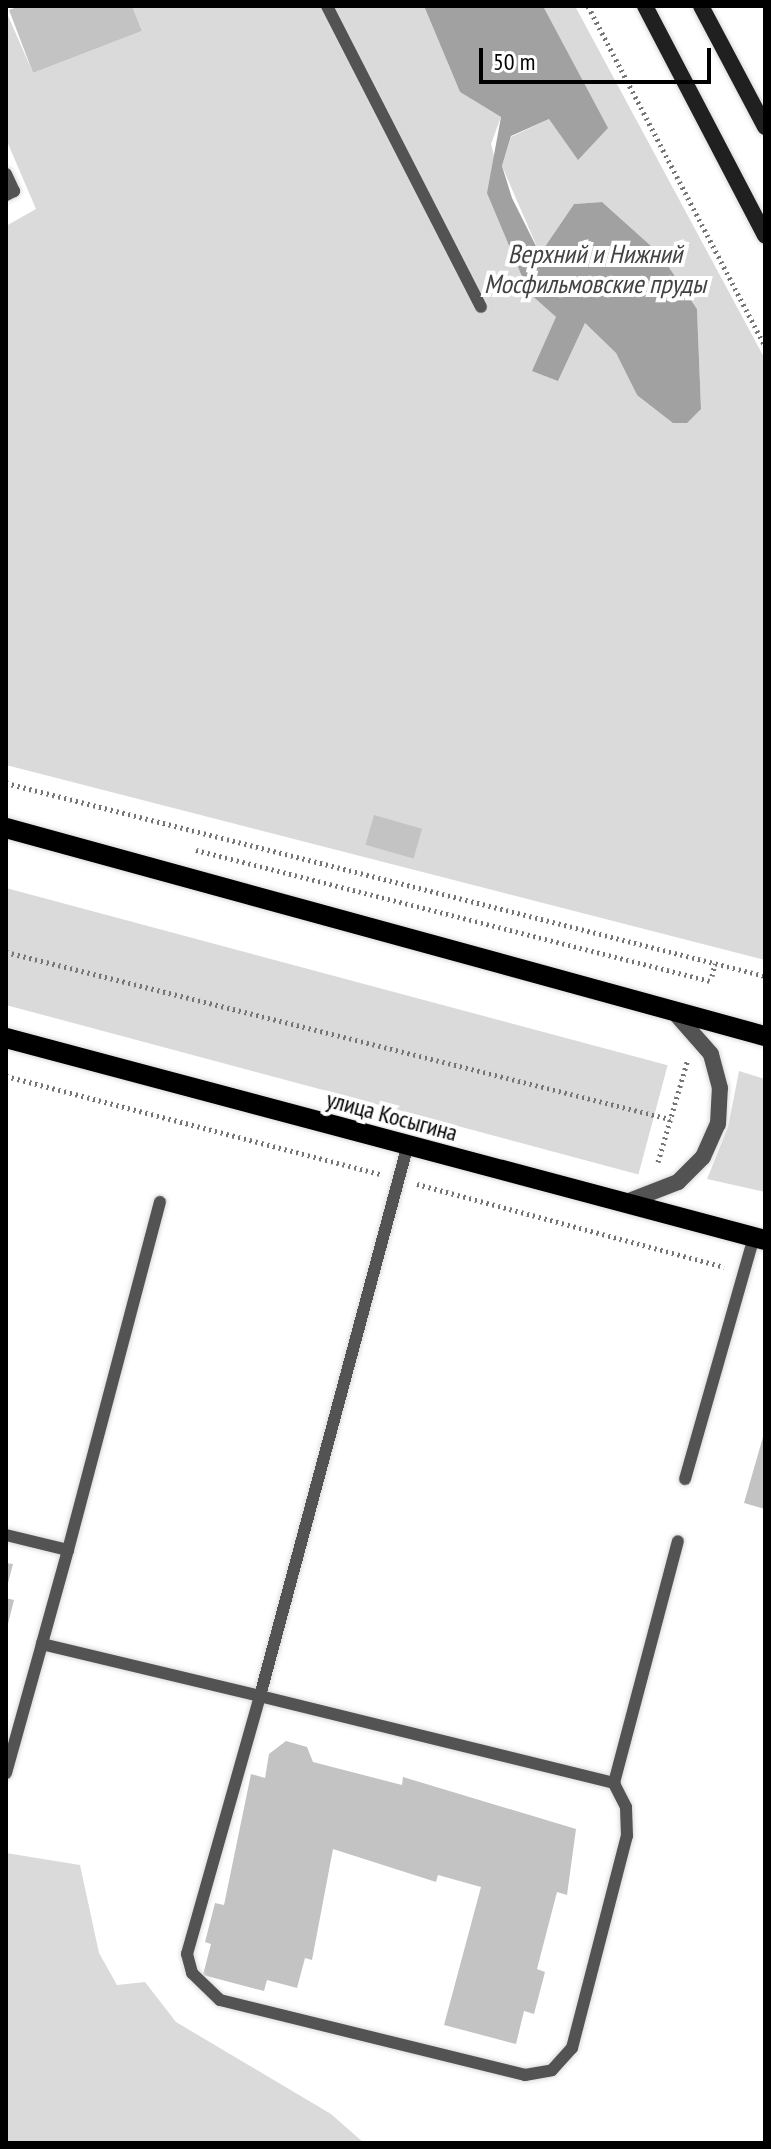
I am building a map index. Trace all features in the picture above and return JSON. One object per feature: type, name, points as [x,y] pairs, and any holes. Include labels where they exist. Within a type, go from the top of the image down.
[{"type":"main road","points":[[645,6],[765,236]]},
{"type":"main road","points":[[701,6],[765,127]]},
{"type":"main road","points":[[6,828],[665,1004],[765,1036]]},
{"type":"main road","name":"улица Косыгина","points":[[6,1038],[615,1204],[760,1238]]},
{"type":"street","points":[[615,1204],[678,1182],[703,1157],[718,1124],[720,1088],[711,1054],[665,1004]]},
{"type":"lane","points":[[327,6],[481,307]]},
{"type":"lane","points":[[6,174],[14,191],[6,195]]},
{"type":"lane","points":[[407,1148],[260,1696],[187,1954],[197,1981],[220,2000],[525,2075],[552,2070],[572,2048],[627,1836],[626,1807],[614,1783],[678,1541]]},
{"type":"lane","points":[[6,1773],[160,1202]]},
{"type":"lane","points":[[685,1479],[760,1238]]},
{"type":"lane","points":[[6,1535],[68,1550]]},
{"type":"lane","points":[[42,1644],[614,1783]]},
{"type":"path","points":[[588,6],[765,346]]},
{"type":"path","points":[[6,783],[765,976]]},
{"type":"path","points":[[188,848],[711,978],[715,963]]},
{"type":"path","points":[[6,952],[670,1119]]},
{"type":"path","points":[[658,1162],[689,1054]]},
{"type":"shaded area","points":[[132,6],[424,6],[460,92],[501,117],[491,144],[529,293],[556,317],[558,381],[585,323],[616,353],[637,395],[701,409],[697,309],[660,254],[602,202],[574,204],[540,254],[502,166],[511,137],[549,119],[607,128],[543,6],[575,6],[765,359],[765,960],[6,765],[6,226],[36,209],[6,139],[6,11],[33,73],[142,31]]},
{"type":"shaded area","points":[[6,888],[668,1065],[638,1174],[6,1005]]},
{"type":"shaded area","points":[[739,1071],[765,1079],[765,1192],[707,1179],[728,1127]]},
{"type":"shaded area","points":[[6,1853],[80,1865],[99,1953],[117,1985],[145,1982],[176,2022],[331,2114],[364,2143],[6,2143]]},
{"type":"water","name":"Верхний и Нижний Мосфильмовские пруды","points":[[424,6],[543,6],[608,128],[578,160],[549,119],[511,136],[502,166],[512,198],[540,254],[574,204],[602,202],[660,254],[697,309],[701,409],[687,423],[673,423],[637,395],[616,353],[585,323],[558,381],[532,371],[556,317],[529,293],[487,193],[501,117],[460,92]]},
{"type":"building","points":[[20,6],[132,6],[142,31],[33,73],[9,10]]},
{"type":"building","points":[[374,815],[422,829],[414,859],[365,845]]},
{"type":"building","points":[[765,1430],[765,1509],[744,1503]]},
{"type":"building","points":[[6,1563],[13,1564],[7,1587],[6,1587]]},
{"type":"building","points":[[6,1598],[14,1600],[7,1628],[6,1628]]},
{"type":"building","points":[[286,1741],[307,1747],[313,1762],[402,1785],[403,1777],[576,1829],[567,1895],[557,1892],[537,1969],[545,1972],[534,2014],[524,2011],[516,2044],[444,2025],[481,1887],[438,1875],[436,1882],[333,1849],[312,1960],[305,1958],[297,1988],[267,1980],[264,1991],[203,1975],[211,1944],[205,1942],[215,1903],[224,1905],[251,1774],[265,1778],[269,1754]]}]
